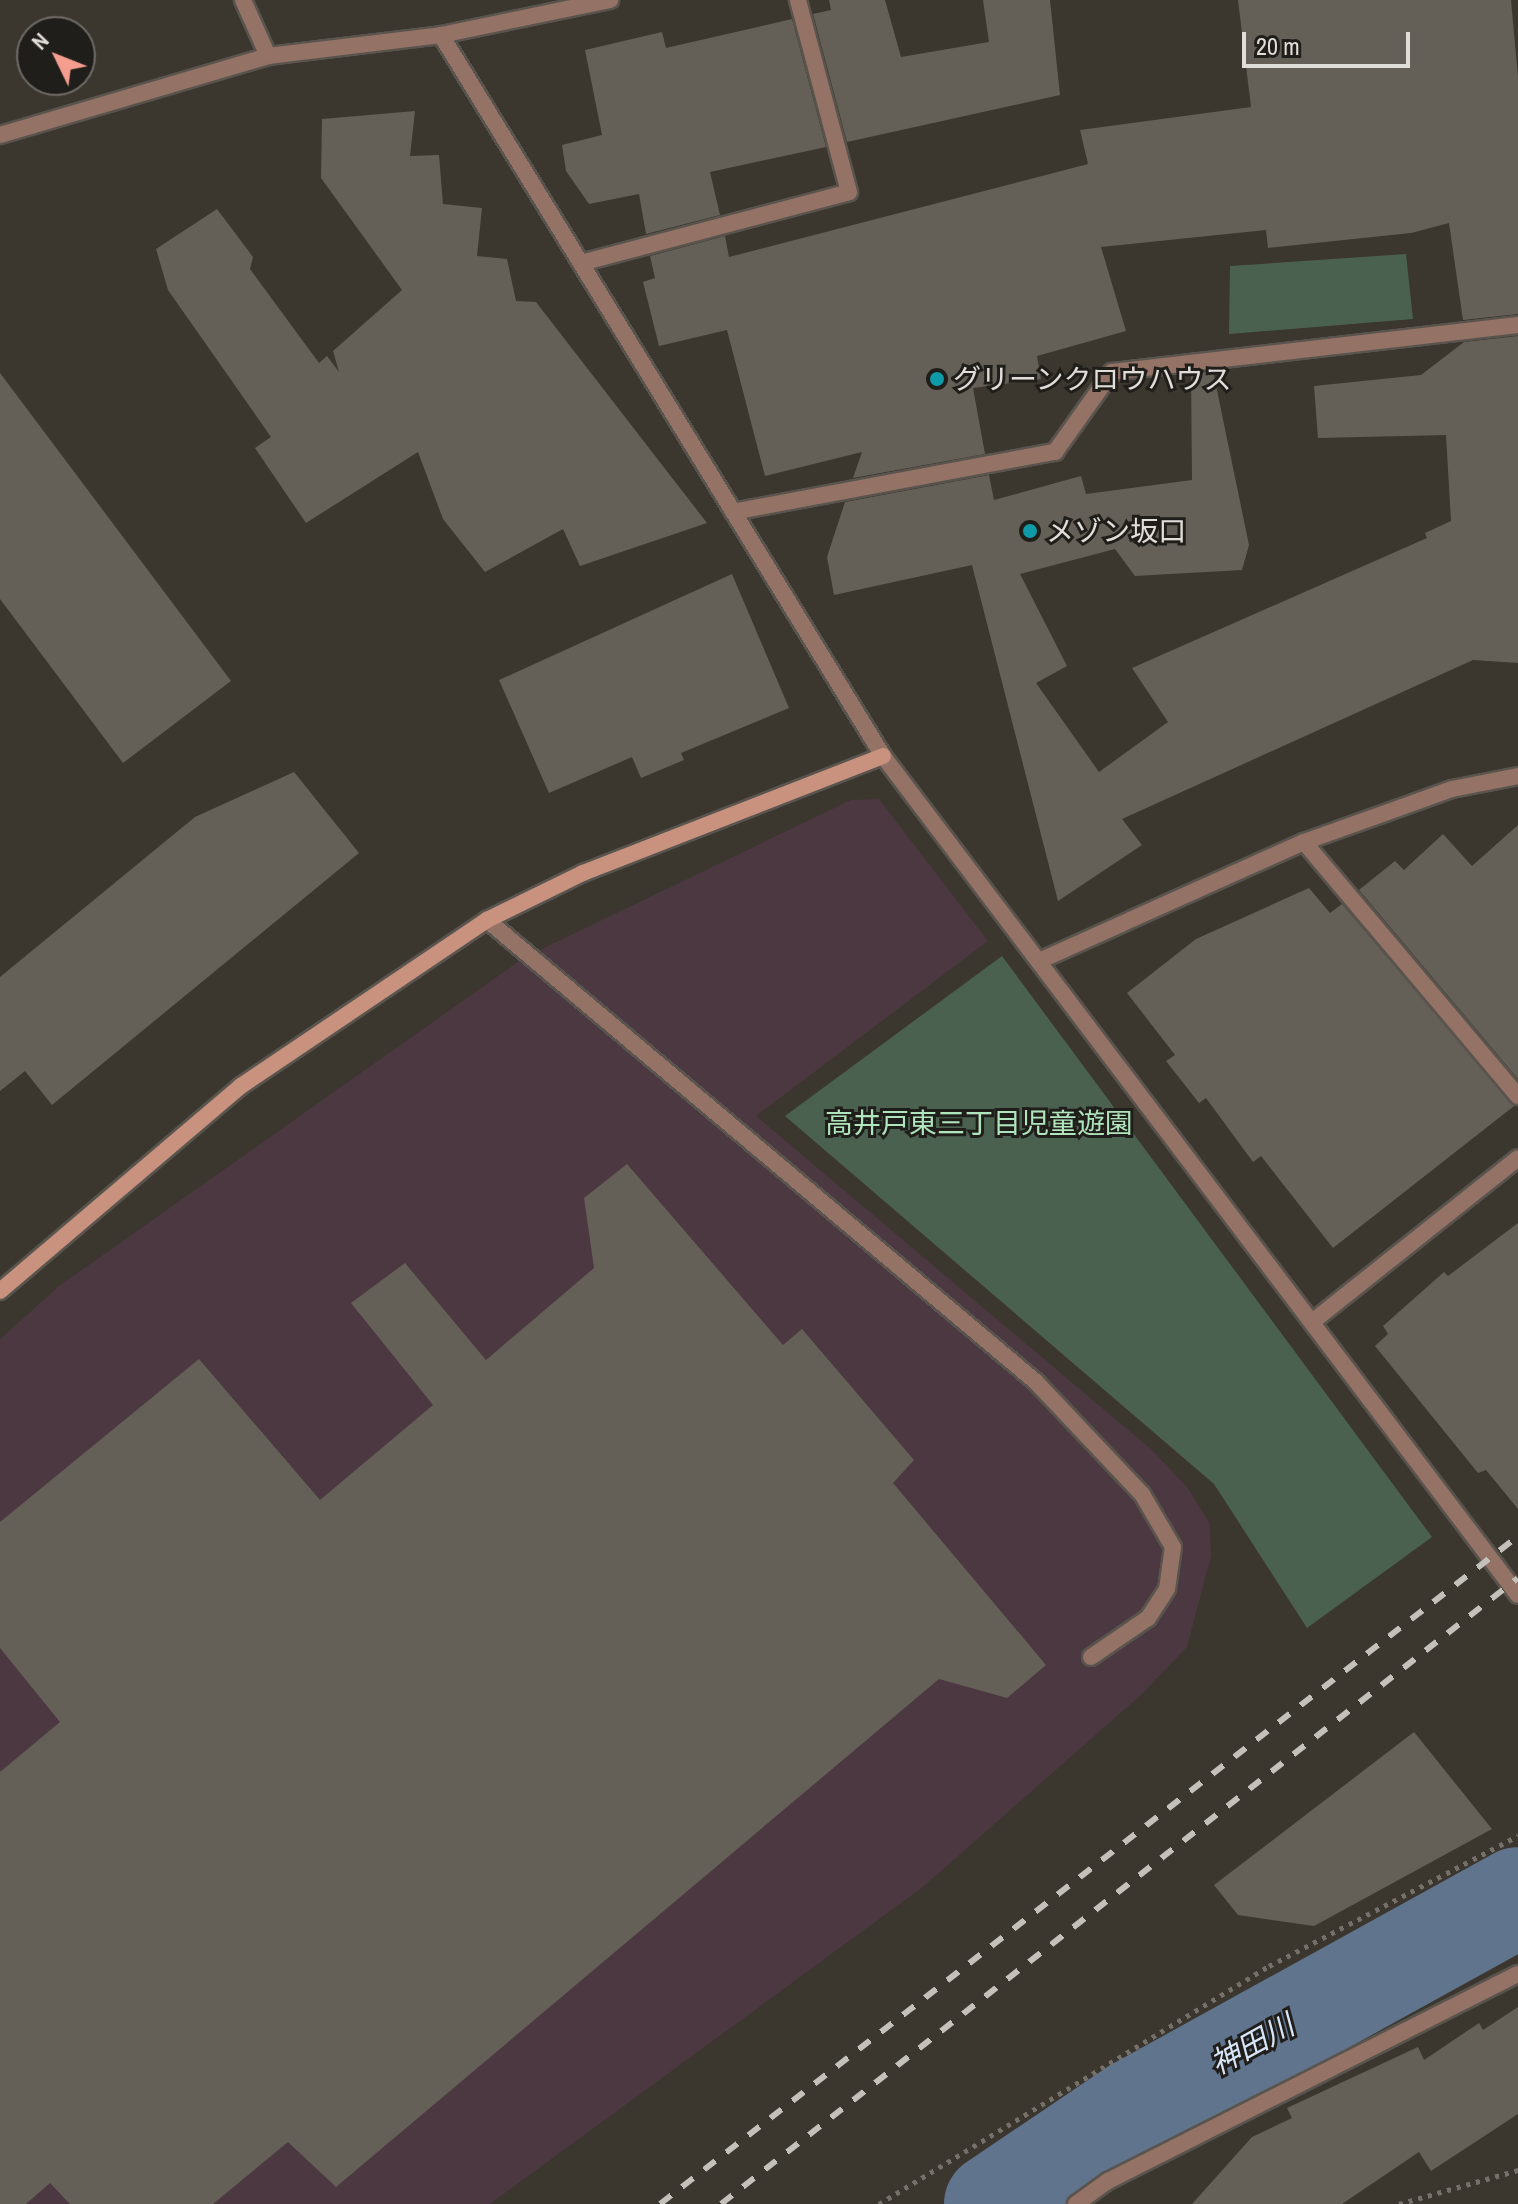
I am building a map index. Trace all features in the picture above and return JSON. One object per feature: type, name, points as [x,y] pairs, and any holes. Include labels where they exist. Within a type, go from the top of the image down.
[{"type":"street","points":[[243,0],[268,56]]},
{"type":"street","points":[[0,135],[268,56],[441,35],[610,0]]},
{"type":"street","points":[[581,263],[849,192],[798,0]]},
{"type":"street","points":[[441,35],[883,756],[1518,1595]]},
{"type":"street","points":[[733,512],[1055,452],[1112,372],[1518,325]]},
{"type":"street","points":[[0,1291],[241,1086],[487,920],[583,873],[883,756]]},
{"type":"street","points":[[1039,961],[1304,842],[1452,789],[1518,776]]},
{"type":"street","points":[[1304,842],[1518,1096]]},
{"type":"street","points":[[487,920],[1036,1382],[1142,1494],[1173,1547],[1167,1589],[1148,1618],[1091,1657]]},
{"type":"street","points":[[1312,1322],[1518,1158]]},
{"type":"street","points":[[1076,2204],[1108,2181],[1518,1974]]},
{"type":"path","points":[[879,2204],[1269,1966],[1518,1836]]},
{"type":"path","points":[[1399,2204],[1518,2170]]},
{"type":"shaded area","points":[[879,799],[988,941],[756,1116],[1152,1450],[1188,1488],[1210,1524],[1211,1556],[1187,1647],[1142,1694],[923,1887],[490,2204],[0,2204],[0,1339],[59,1286],[525,957],[851,800]]},
{"type":"green space","points":[[1406,254],[1413,319],[1229,334],[1230,266]]},
{"type":"green space","name":"高井戸東三丁目児童遊園","points":[[1002,956],[1432,1537],[1307,1628],[1214,1484],[785,1116]]},
{"type":"building","points":[[829,0],[885,0],[901,57],[989,42],[983,0],[1050,0],[1060,95],[847,142],[813,14],[831,10]]},
{"type":"building","points":[[1238,0],[1511,0],[1518,77],[1518,314],[1463,320],[1449,223],[1411,233],[1268,248],[1266,230],[1101,247],[1126,331],[1037,356],[1041,379],[973,388],[985,454],[853,478],[862,452],[765,476],[727,330],[659,346],[643,282],[655,278],[650,256],[725,236],[729,257],[1088,164],[1080,130],[1251,107]]},
{"type":"building","points":[[792,19],[826,147],[710,172],[720,215],[646,234],[639,194],[589,204],[566,171],[562,145],[602,135],[585,50],[662,32],[666,48]]},
{"type":"building","points":[[415,111],[410,156],[439,155],[443,204],[482,208],[477,256],[507,259],[516,301],[536,302],[707,523],[580,566],[563,529],[485,572],[443,519],[418,452],[306,523],[255,448],[271,437],[168,290],[156,249],[217,209],[253,257],[250,269],[319,363],[327,356],[339,372],[333,351],[402,290],[321,178],[322,119]]},
{"type":"building","points":[[1518,336],[1518,663],[1473,660],[1122,819],[1142,845],[1058,901],[972,565],[834,595],[827,557],[845,502],[989,475],[994,500],[1081,476],[1086,494],[1192,480],[1191,374],[1213,371],[1249,545],[1242,570],[1135,576],[1115,549],[1020,574],[1067,666],[1036,683],[1099,772],[1168,722],[1132,668],[1427,538],[1425,533],[1451,521],[1446,435],[1318,438],[1314,386],[1421,375],[1464,342]]},
{"type":"building","points":[[0,373],[231,681],[123,763],[0,599]]},
{"type":"building","points":[[732,574],[789,708],[681,753],[684,760],[641,778],[632,757],[549,793],[499,680]]},
{"type":"building","points":[[294,772],[359,853],[52,1105],[25,1071],[0,1091],[0,977],[195,817]]},
{"type":"building","points":[[1518,825],[1518,1079],[1359,890],[1395,861],[1404,870],[1443,834],[1472,866]]},
{"type":"building","points":[[1309,888],[1330,913],[1342,904],[1514,1106],[1333,1248],[1261,1156],[1253,1162],[1206,1098],[1199,1103],[1166,1061],[1175,1055],[1127,993],[1196,939]]},
{"type":"building","points":[[627,1164],[783,1345],[802,1329],[914,1460],[893,1483],[1046,1665],[1007,1698],[939,1679],[336,2187],[288,2142],[213,2204],[70,2204],[50,2183],[26,2204],[0,2204],[0,1772],[60,1722],[0,1648],[0,1522],[199,1359],[320,1500],[433,1405],[351,1303],[405,1263],[486,1360],[594,1268],[584,1198]]},
{"type":"building","points":[[1518,1223],[1518,1509],[1486,1470],[1478,1473],[1375,1346],[1388,1334],[1383,1326],[1444,1272],[1448,1276]]},
{"type":"building","points":[[1414,1732],[1492,1829],[1314,1926],[1238,1915],[1214,1885]]},
{"type":"building","points":[[1518,2007],[1518,2114],[1431,2171],[1419,2152],[1342,2204],[1192,2204],[1252,2137],[1292,2118],[1287,2108],[1418,2047],[1424,2060],[1479,2023],[1483,2030]]},
{"type":"waterway","name":"神田川","points":[[994,2204],[1136,2108],[1518,1897]]},
{"type":"railway","points":[[660,2204],[1518,1536]]},
{"type":"railway","points":[[721,2204],[1518,1578]]},
{"type":"place","name":"グリーンクロウハウス","points":[[937,379]]},
{"type":"place","name":"メゾン坂口","points":[[1030,531]]}]
